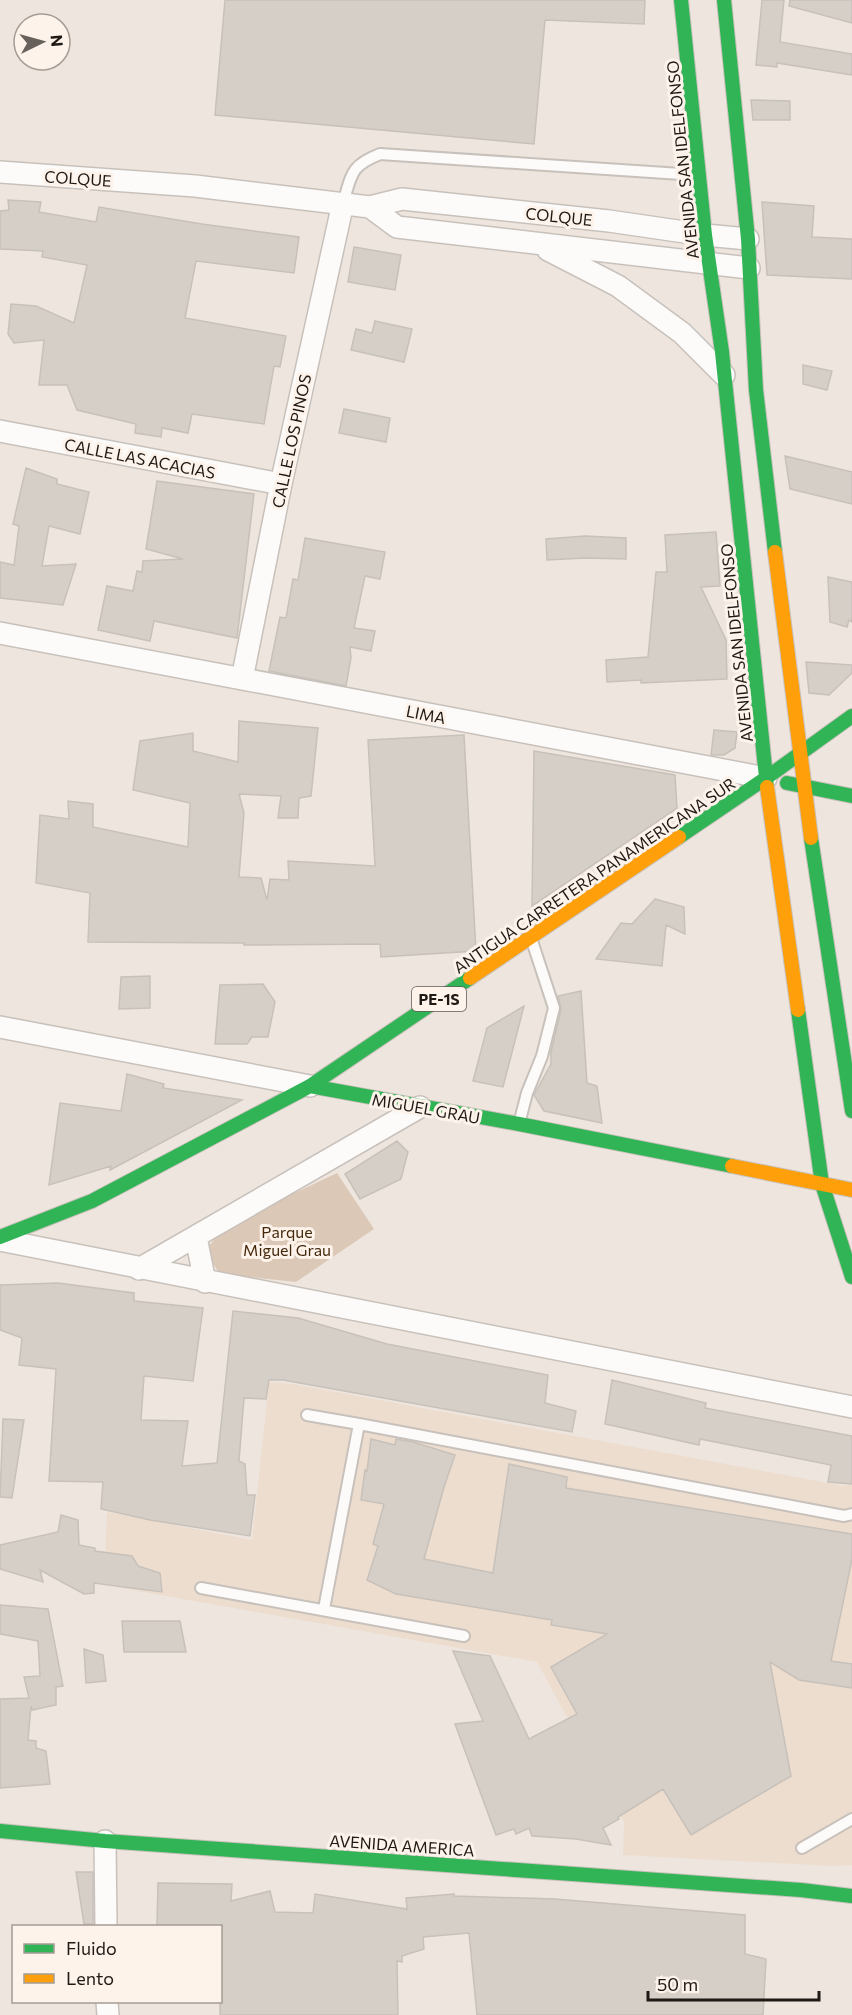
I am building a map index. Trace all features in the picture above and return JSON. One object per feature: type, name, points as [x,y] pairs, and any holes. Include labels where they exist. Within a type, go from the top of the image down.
[{"type":"main road","name":"AVENIDA SAN IDELFONSO","points":[[681,0],[705,235],[724,375],[766,778],[822,1184],[852,1277]]},
{"type":"main road","points":[[724,0],[748,239],[756,390],[803,787],[852,1111]]},
{"type":"main road","name":"ANTIGUA CARRETERA PANAMERICANA SUR","points":[[0,1239],[92,1201],[310,1086],[766,778],[852,716]]},
{"type":"main road","name":"LIMA","points":[[766,778],[852,796]]},
{"type":"main road","name":"MIGUEL GRAU","points":[[310,1086],[519,1124],[852,1190]]},
{"type":"main road","name":"AVENIDA AMERICA","points":[[0,1831],[105,1841],[801,1890]]},
{"type":"main road","points":[[801,1890],[852,1881]]},
{"type":"main road","points":[[801,1890],[852,1896]]},
{"type":"street","name":"COLQUE","points":[[0,172],[195,186],[370,207],[402,199],[609,221],[748,239]]},
{"type":"street","name":"CALLE LOS PINOS","points":[[242,679],[281,484],[343,203]]},
{"type":"street","name":"COLQUE","points":[[370,207],[398,227],[750,268]]},
{"type":"street","name":"COLQUE","points":[[537,244],[618,286],[681,333],[724,375]]},
{"type":"street","name":"CALLE LAS ACACIAS","points":[[0,431],[281,484]]},
{"type":"street","name":"LIMA","points":[[0,633],[766,778]]},
{"type":"street","name":"MIGUEL GRAU","points":[[0,1027],[310,1086]]},
{"type":"street","points":[[139,1269],[420,1107]]},
{"type":"street","points":[[196,1237],[205,1282]]},
{"type":"street","points":[[0,1239],[139,1269],[852,1407]]},
{"type":"street","points":[[105,1841],[106,1925]]},
{"type":"lane","points":[[343,203],[353,170],[363,161],[381,154],[699,175]]},
{"type":"lane","points":[[519,1124],[527,1093],[542,1056],[554,1008],[530,938]]},
{"type":"lane","points":[[307,1415],[844,1516],[852,1514]]},
{"type":"lane","points":[[324,1609],[359,1424]]},
{"type":"lane","points":[[201,1588],[464,1636]]},
{"type":"lane","points":[[801,1848],[852,1819]]},
{"type":"shaded area","points":[[269,1382],[293,1384],[845,1486],[852,1484],[852,1865],[832,1866],[623,1855],[624,1822],[537,1662],[104,1585],[107,1512],[252,1540]]},
{"type":"green space","name":"Parque Miguel Grau","points":[[337,1173],[374,1229],[296,1282],[220,1274],[205,1252],[223,1227]]},
{"type":"building","points":[[225,0],[645,0],[644,24],[545,20],[534,144],[215,115]]},
{"type":"building","points":[[762,0],[784,0],[780,42],[852,54],[852,75],[777,63],[777,67],[756,65]]},
{"type":"building","points":[[790,0],[852,0],[852,23],[789,6]]},
{"type":"building","points":[[751,100],[790,101],[790,120],[753,120]]},
{"type":"building","points":[[8,200],[41,202],[39,212],[96,222],[99,207],[299,237],[294,273],[196,261],[185,318],[286,336],[280,367],[274,366],[264,424],[192,414],[188,433],[162,428],[161,437],[135,433],[136,424],[77,410],[67,385],[39,385],[44,340],[14,343],[8,334],[11,304],[36,306],[74,323],[87,265],[42,257],[43,251],[0,249],[0,211],[9,210]]},
{"type":"building","points":[[762,202],[814,206],[812,237],[852,239],[852,279],[767,275]]},
{"type":"building","points":[[354,247],[401,255],[395,290],[348,282]]},
{"type":"building","points":[[375,321],[412,329],[404,362],[351,350],[356,329],[372,333]]},
{"type":"building","points":[[803,365],[832,371],[827,390],[803,384]]},
{"type":"building","points":[[344,409],[390,418],[386,442],[339,433]]},
{"type":"building","points":[[785,456],[852,472],[852,504],[790,489]]},
{"type":"building","points":[[26,468],[57,479],[57,484],[89,492],[80,534],[49,526],[42,566],[76,564],[63,605],[0,598],[0,562],[14,565],[19,526],[13,524]]},
{"type":"building","points":[[157,481],[254,494],[237,638],[154,621],[150,641],[98,630],[107,586],[133,591],[137,571],[142,572],[143,561],[183,559],[146,549]]},
{"type":"building","points":[[716,532],[720,586],[701,587],[726,640],[727,679],[641,683],[641,680],[607,682],[606,660],[648,657],[656,572],[667,572],[665,535]]},
{"type":"building","points":[[585,536],[626,538],[626,559],[547,560],[546,539]]},
{"type":"building","points":[[305,538],[385,552],[380,579],[365,576],[354,628],[375,631],[371,651],[350,647],[351,658],[346,686],[269,671],[280,617],[286,618],[293,579],[298,580]]},
{"type":"building","points":[[828,577],[852,582],[852,622],[849,620],[847,627],[830,622]]},
{"type":"building","points":[[806,662],[852,665],[852,673],[829,695],[809,693]]},
{"type":"building","points":[[239,721],[318,728],[311,796],[299,798],[298,818],[278,818],[281,796],[239,794],[244,813],[239,877],[261,878],[267,900],[270,879],[289,880],[288,861],[375,866],[368,740],[464,735],[476,951],[381,957],[380,944],[244,945],[244,943],[88,942],[90,893],[36,883],[40,815],[69,819],[68,801],[93,804],[93,827],[188,847],[190,803],[133,790],[140,741],[193,733],[193,751],[238,762]]},
{"type":"building","points":[[714,730],[737,732],[735,748],[724,755],[711,755]]},
{"type":"building","points":[[534,751],[675,775],[677,808],[532,906]]},
{"type":"building","points":[[655,899],[684,907],[685,934],[666,925],[662,966],[596,959],[621,923],[632,924]]},
{"type":"building","points":[[150,976],[150,1008],[119,1009],[121,977]]},
{"type":"building","points":[[263,984],[275,1002],[268,1037],[252,1037],[247,1044],[215,1044],[220,985]]},
{"type":"building","points":[[581,991],[587,1083],[597,1086],[602,1123],[544,1111],[534,1095],[551,1064],[551,1052],[561,1009],[558,996]]},
{"type":"building","points":[[524,1006],[503,1087],[473,1081],[487,1028]]},
{"type":"building","points":[[127,1074],[164,1084],[163,1088],[242,1100],[110,1170],[111,1166],[49,1185],[60,1103],[121,1111]]},
{"type":"building","points":[[397,1141],[408,1152],[401,1179],[360,1199],[345,1174]]},
{"type":"building","points":[[58,1283],[134,1293],[134,1301],[203,1308],[193,1381],[144,1376],[141,1420],[188,1421],[182,1466],[217,1463],[233,1311],[298,1318],[387,1344],[548,1375],[545,1403],[576,1411],[572,1432],[283,1380],[269,1380],[266,1399],[244,1398],[239,1461],[245,1464],[247,1495],[255,1495],[250,1536],[150,1520],[101,1509],[103,1482],[49,1481],[56,1369],[19,1365],[22,1338],[0,1330],[0,1285]]},
{"type":"building","points":[[612,1380],[706,1403],[705,1408],[852,1436],[852,1484],[828,1482],[831,1465],[700,1439],[699,1445],[605,1424]]},
{"type":"building","points":[[3,1419],[24,1420],[12,1498],[0,1497]]},
{"type":"building","points":[[371,1439],[395,1445],[396,1439],[413,1442],[455,1455],[424,1559],[493,1573],[509,1464],[567,1477],[566,1488],[852,1534],[852,1559],[831,1661],[852,1664],[852,1688],[799,1680],[770,1662],[791,1776],[691,1835],[663,1789],[603,1828],[611,1845],[576,1839],[532,1836],[529,1828],[516,1834],[514,1829],[496,1835],[455,1724],[483,1721],[453,1651],[490,1656],[529,1739],[577,1714],[551,1667],[607,1634],[551,1625],[552,1620],[396,1594],[367,1580],[378,1546],[373,1544],[384,1504],[361,1500]]},
{"type":"building","points":[[61,1515],[78,1520],[79,1545],[95,1548],[95,1551],[132,1556],[138,1566],[160,1573],[162,1592],[94,1583],[94,1593],[84,1594],[40,1570],[43,1582],[0,1569],[0,1545],[58,1532]]},
{"type":"building","points":[[0,1605],[48,1609],[63,1686],[56,1687],[56,1705],[32,1710],[31,1706],[28,1740],[36,1741],[36,1748],[46,1751],[50,1784],[0,1788],[0,1699],[29,1698],[24,1677],[40,1676],[38,1641],[0,1634]]},
{"type":"building","points":[[122,1621],[180,1621],[186,1652],[124,1652]]},
{"type":"building","points":[[84,1649],[103,1655],[106,1681],[86,1683]]},
{"type":"building","points":[[76,1872],[93,1872],[93,1924],[84,1924]]},
{"type":"building","points":[[158,1883],[232,1884],[231,1901],[270,1891],[275,1912],[313,1913],[315,1894],[407,1909],[406,1898],[454,1894],[454,1896],[555,1899],[745,1915],[745,1954],[766,1959],[763,2015],[477,2015],[469,1933],[423,1937],[424,1949],[402,1956],[402,1962],[397,1961],[398,2015],[220,2015],[222,1925],[157,1925]]},
{"type":"traffic: fast","points":[[681,0],[705,235],[722,352],[767,787]]},
{"type":"traffic: fast","points":[[724,0],[748,239],[756,390],[775,552]]},
{"type":"traffic: fast","points":[[679,837],[852,716]]},
{"type":"traffic: fast","points":[[787,783],[852,796]]},
{"type":"traffic: fast","points":[[811,838],[852,1111]]},
{"type":"traffic: fast","points":[[0,1237],[92,1201],[310,1086],[470,978]]},
{"type":"traffic: fast","points":[[798,1010],[822,1184],[852,1277]]},
{"type":"traffic: fast","points":[[310,1086],[732,1166]]},
{"type":"traffic: fast","points":[[0,1831],[105,1841],[801,1890],[852,1896]]},
{"type":"traffic: slow","points":[[775,552],[811,838]]},
{"type":"traffic: slow","points":[[767,787],[798,1010]]},
{"type":"traffic: slow","points":[[470,978],[679,837]]},
{"type":"traffic: slow","points":[[732,1166],[852,1190]]}]
